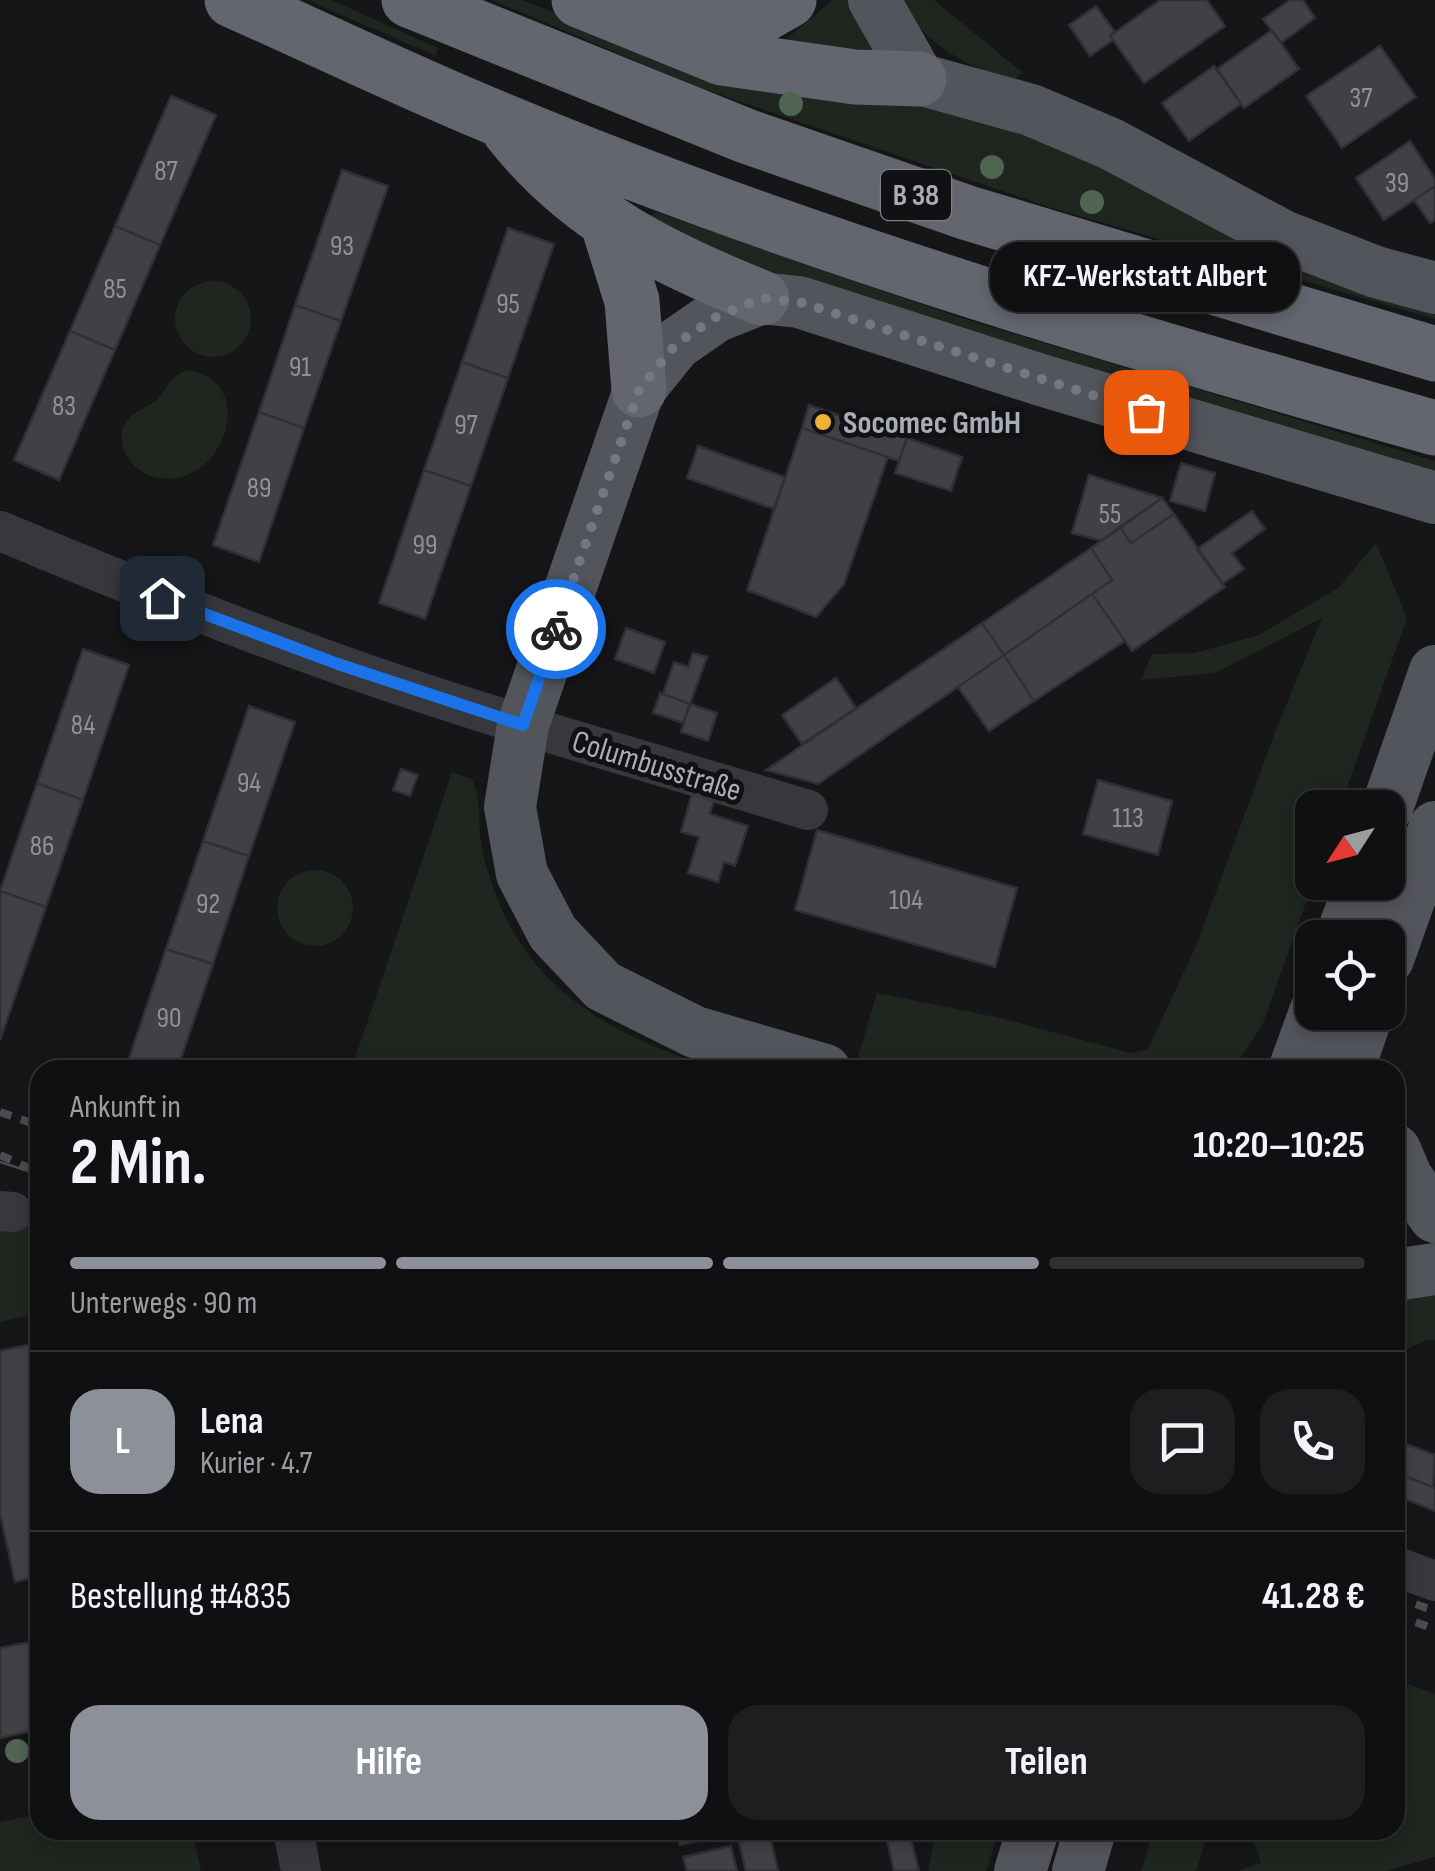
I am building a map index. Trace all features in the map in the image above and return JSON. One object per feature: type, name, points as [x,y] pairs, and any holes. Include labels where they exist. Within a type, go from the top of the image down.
[{"type":"highway","name":"B 38","points":[[232,0],[500,120],[814,237],[1176,354],[1435,428]]},
{"type":"highway","name":"B 38","points":[[409,0],[746,136],[968,213],[1435,354]]},
{"type":"highway","points":[[579,0],[722,58],[855,77],[919,80]]},
{"type":"highway","points":[[631,22],[704,25],[759,17],[789,0]]},
{"type":"highway","points":[[500,120],[537,166],[608,224],[690,269],[762,298]]},
{"type":"highway","points":[[608,224],[632,301],[639,390]]},
{"type":"main road","points":[[874,0],[919,80],[1031,110],[1111,144],[1283,236],[1376,272],[1435,288]]},
{"type":"main road","points":[[791,1060],[695,1032],[603,986],[553,933],[522,874],[510,807],[523,725],[639,390],[676,344],[716,317],[762,298],[799,302],[1059,386],[1435,498]]},
{"type":"main road","points":[[1393,790],[1435,671]]},
{"type":"main road","points":[[1402,920],[1435,827]]},
{"type":"main road","points":[[1352,1060],[1362,1030]]},
{"type":"main road","points":[[1369,1030],[1374,1060]]},
{"type":"main road","points":[[1278,1060],[1305,1040]]},
{"type":"main road","points":[[1405,1173],[1435,1217]]},
{"type":"main road","points":[[1405,1274],[1435,1269]]},
{"type":"main road","points":[[1020,1871],[1030,1840]]},
{"type":"main road","points":[[1078,1871],[1087,1840]]},
{"type":"street","name":"Columbusstraße","points":[[0,531],[210,618],[348,668],[808,810]]},
{"type":"street","points":[[1405,1570],[1435,1581]]},
{"type":"street","points":[[294,1840],[301,1871]]},
{"type":"shaded area","points":[[307,0],[331,0],[438,48],[436,56]]},
{"type":"shaded area","points":[[492,0],[522,0],[636,44],[942,105],[1014,126],[1435,305],[1435,319],[1052,208],[695,86]]},
{"type":"shaded area","points":[[833,0],[853,0],[874,51],[784,41]]},
{"type":"shaded area","points":[[898,0],[934,0],[1023,73],[1010,82],[960,59],[922,30]]},
{"type":"shaded area","points":[[655,212],[955,316],[1435,461],[1435,477],[750,284],[647,217]]},
{"type":"shaded area","points":[[213,281],[228,283],[240,292],[249,304],[249,334],[240,346],[228,355],[213,357],[198,355],[186,346],[177,334],[175,319],[177,304],[186,292],[198,283]]},
{"type":"shaded area","points":[[187,370],[209,378],[223,392],[228,412],[225,432],[215,452],[200,468],[179,477],[154,477],[132,464],[123,449],[122,432],[131,416],[155,401],[172,380]]},
{"type":"shaded area","points":[[1376,543],[1407,618],[1346,790],[1295,790],[1295,900],[1307,900],[1300,920],[1295,920],[1295,933],[1262,1026],[1239,1060],[857,1060],[877,993],[1000,1018],[1131,1053],[1148,1049],[1196,946],[1322,618],[1215,673],[1141,680],[1152,654],[1195,653],[1259,635],[1338,588]]},
{"type":"shaded area","points":[[452,772],[472,779],[489,876],[511,928],[532,959],[585,1009],[651,1045],[692,1060],[354,1060]]},
{"type":"shaded area","points":[[315,870],[342,881],[353,908],[342,935],[315,946],[288,935],[277,908],[288,881]]},
{"type":"shaded area","points":[[15,1218],[30,1223],[30,1315],[0,1322],[0,1226]]},
{"type":"shaded area","points":[[1435,1290],[1435,1340],[1428,1339],[1405,1350],[1405,1298]]},
{"type":"shaded area","points":[[1405,1683],[1435,1694],[1435,1857],[1386,1871],[1237,1871],[1261,1863],[1253,1840],[1405,1840]]},
{"type":"shaded area","points":[[30,1816],[30,1840],[194,1840],[201,1871],[0,1871],[0,1822]]},
{"type":"shaded area","points":[[934,1840],[996,1840],[986,1871],[928,1871]]},
{"type":"shaded area","points":[[1150,1840],[1206,1840],[1196,1871],[1141,1871]]},
{"type":"building","points":[[1160,0],[1207,0],[1225,26],[1144,83],[1110,36]]},
{"type":"building","points":[[1290,0],[1303,0],[1315,18],[1281,43],[1263,19]]},
{"type":"building","points":[[1096,6],[1115,32],[1110,36],[1113,40],[1090,56],[1069,25]]},
{"type":"building","points":[[1272,30],[1299,69],[1244,108],[1217,69]]},
{"type":"building","points":[[1380,46],[1416,97],[1342,148],[1306,96]]},
{"type":"building","points":[[1214,66],[1241,104],[1189,141],[1162,103]]},
{"type":"building","points":[[171,96],[216,115],[160,245],[115,226]]},
{"type":"building","points":[[1410,141],[1435,179],[1435,186],[1384,220],[1356,178]]},
{"type":"building","points":[[342,170],[388,186],[341,321],[295,305]]},
{"type":"building","points":[[1435,186],[1435,220],[1430,223],[1414,200]]},
{"type":"building","points":[[115,226],[160,245],[115,350],[70,331]]},
{"type":"building","points":[[508,228],[554,244],[508,378],[462,362]]},
{"type":"building","points":[[295,305],[341,321],[304,428],[259,412]]},
{"type":"building","points":[[70,331],[115,350],[59,480],[14,460]]},
{"type":"building","points":[[462,362],[508,378],[471,486],[424,470]]},
{"type":"building","points":[[809,405],[907,438],[899,461],[802,428]]},
{"type":"building","points":[[259,412],[304,428],[259,562],[213,545]]},
{"type":"building","points":[[802,428],[888,457],[844,584],[816,617],[747,590]]},
{"type":"building","points":[[907,438],[962,457],[951,491],[895,473]]},
{"type":"building","points":[[698,446],[785,477],[774,509],[687,478]]},
{"type":"building","points":[[1181,463],[1215,473],[1205,511],[1170,501]]},
{"type":"building","points":[[424,470],[471,486],[425,619],[379,603]]},
{"type":"building","points":[[1089,475],[1162,498],[1102,541],[1072,533]]},
{"type":"building","points":[[1162,498],[1174,514],[1131,543],[1120,527]]},
{"type":"building","points":[[1252,511],[1265,529],[1232,553],[1244,569],[1222,584],[1197,549]]},
{"type":"building","points":[[1174,514],[1225,587],[1132,651],[1092,594],[1112,580],[1091,548],[1120,527],[1131,543]]},
{"type":"building","points":[[1091,548],[1112,580],[1004,655],[982,623]]},
{"type":"building","points":[[1092,594],[1125,641],[1034,701],[1004,655]]},
{"type":"building","points":[[982,623],[1004,655],[818,784],[766,770]]},
{"type":"building","points":[[626,628],[665,642],[654,673],[615,659]]},
{"type":"building","points":[[83,649],[129,665],[83,800],[37,783]]},
{"type":"building","points":[[693,653],[707,657],[690,704],[663,694],[674,662],[688,667]]},
{"type":"building","points":[[1004,655],[1034,701],[989,731],[958,687]]},
{"type":"building","points":[[836,678],[856,708],[802,744],[782,715]]},
{"type":"building","points":[[660,693],[690,704],[683,723],[653,713]]},
{"type":"building","points":[[690,704],[717,713],[708,741],[681,732]]},
{"type":"building","points":[[249,706],[295,722],[249,856],[203,841]]},
{"type":"building","points":[[401,769],[418,775],[410,796],[393,790]]},
{"type":"building","points":[[1098,780],[1172,801],[1158,855],[1083,834]]},
{"type":"building","points":[[37,783],[83,800],[46,907],[0,891]]},
{"type":"building","points":[[692,794],[714,801],[710,814],[748,826],[735,866],[724,862],[718,882],[688,873],[699,837],[681,832]]},
{"type":"building","points":[[817,830],[1017,888],[995,967],[795,910]]},
{"type":"building","points":[[203,841],[249,856],[213,964],[166,949]]},
{"type":"building","points":[[0,891],[46,907],[0,1040]]},
{"type":"building","points":[[166,949],[213,964],[180,1060],[128,1060]]},
{"type":"building","points":[[30,1344],[30,1578],[15,1582],[0,1513],[0,1351]]},
{"type":"building","points":[[1405,1447],[1435,1455],[1433,1487],[1405,1476]]},
{"type":"building","points":[[1405,1476],[1435,1488],[1435,1511],[1405,1499]]},
{"type":"building","points":[[30,1642],[30,1731],[0,1738],[0,1648]]},
{"type":"building","points":[[771,1840],[778,1871],[746,1871],[739,1842]]},
{"type":"building","points":[[887,1840],[911,1840],[919,1871],[894,1871]]},
{"type":"building","points":[[731,1846],[737,1871],[687,1871],[683,1857]]},
{"type":"tram line","points":[[0,1162],[30,1172]]},
{"type":"railway","points":[[0,1112],[30,1122]]},
{"type":"railway","points":[[0,1155],[30,1168]]},
{"type":"railway","points":[[1405,1600],[1435,1611]]},
{"type":"railway","points":[[1405,1618],[1435,1629]]},
{"type":"way so far","points":[[556,629],[639,390],[676,344],[716,317],[762,298],[799,302],[1146,412]]},
{"type":"place","name":"KFZ-Werkstatt Albert","points":[[1146,412]]},
{"type":"place","name":"Socomec GmbH","points":[[823,422]]},
{"type":"route","points":[[162,598],[338,664],[523,725],[556,629]]}]
